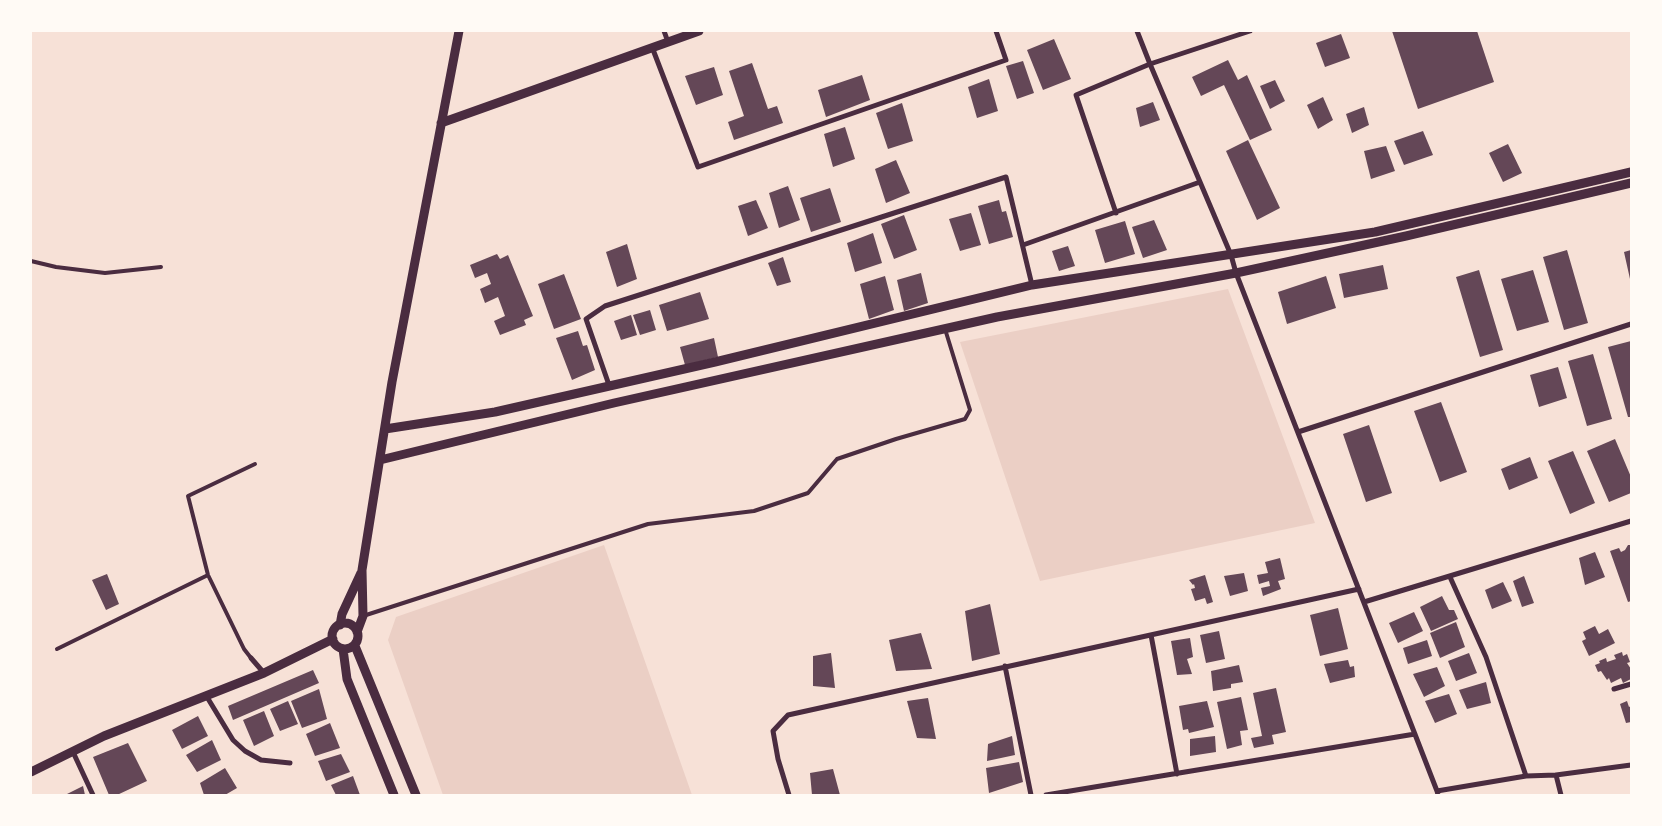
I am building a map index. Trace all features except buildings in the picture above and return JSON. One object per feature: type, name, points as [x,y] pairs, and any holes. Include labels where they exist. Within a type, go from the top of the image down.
[{"type":"street","points":[[416,795],[355,646],[358,638],[357,632],[363,616],[362,570],[393,372],[440,123],[460,31]]},
{"type":"street","points":[[664,31],[668,42]]},
{"type":"street","points":[[440,123],[699,31]]},
{"type":"street","points":[[652,47],[698,167],[1006,60],[996,31]]},
{"type":"street","points":[[1137,31],[1230,255],[1437,793],[1526,776],[1556,775],[1631,765]]},
{"type":"street","points":[[1116,213],[1076,95],[1150,64],[1250,31]]},
{"type":"street","points":[[385,429],[495,412],[715,362],[1032,285],[1375,232],[1631,172]]},
{"type":"street","points":[[609,385],[586,319],[605,306],[1006,177],[1032,285]]},
{"type":"street","points":[[1023,245],[1200,182]]},
{"type":"street","points":[[380,460],[614,403],[997,317],[1236,273],[1406,236],[1631,183]]},
{"type":"street","points":[[1298,432],[1631,324]]},
{"type":"street","points":[[1364,602],[1631,521]]},
{"type":"street","points":[[355,646],[343,649],[336,646],[333,633],[340,625],[342,614],[362,570]]},
{"type":"street","points":[[1450,576],[1486,657],[1526,776]]},
{"type":"street","points":[[789,795],[778,759],[773,731],[788,715],[1359,589]]},
{"type":"street","points":[[340,625],[350,625],[357,632]]},
{"type":"street","points":[[1151,635],[1177,774]]},
{"type":"street","points":[[31,772],[104,736],[264,673],[333,639]]},
{"type":"street","points":[[343,649],[347,679],[394,795]]},
{"type":"street","points":[[251,658],[264,673]]},
{"type":"street","points":[[1006,666],[1031,795]]},
{"type":"street","points":[[1614,689],[1631,684]]},
{"type":"street","points":[[206,697],[233,740],[245,751],[260,760],[290,763]]},
{"type":"street","points":[[1046,795],[1415,734]]},
{"type":"street","points":[[73,752],[93,795]]},
{"type":"street","points":[[1556,775],[1561,795]]},
{"type":"lane","points":[[31,262],[106,273],[161,267]]},
{"type":"lane","points":[[363,616],[648,524],[754,510],[808,493],[837,459],[965,419],[970,410],[945,329]]},
{"type":"lane","points":[[251,658],[244,649],[208,576],[188,496],[255,464]]},
{"type":"lane","points":[[57,648],[208,576]]},
{"type":"shaded area","points":[[1228,289],[1315,523],[1040,581],[960,342]]},
{"type":"shaded area","points":[[604,545],[692,795],[443,795],[388,640],[396,617]]}]
